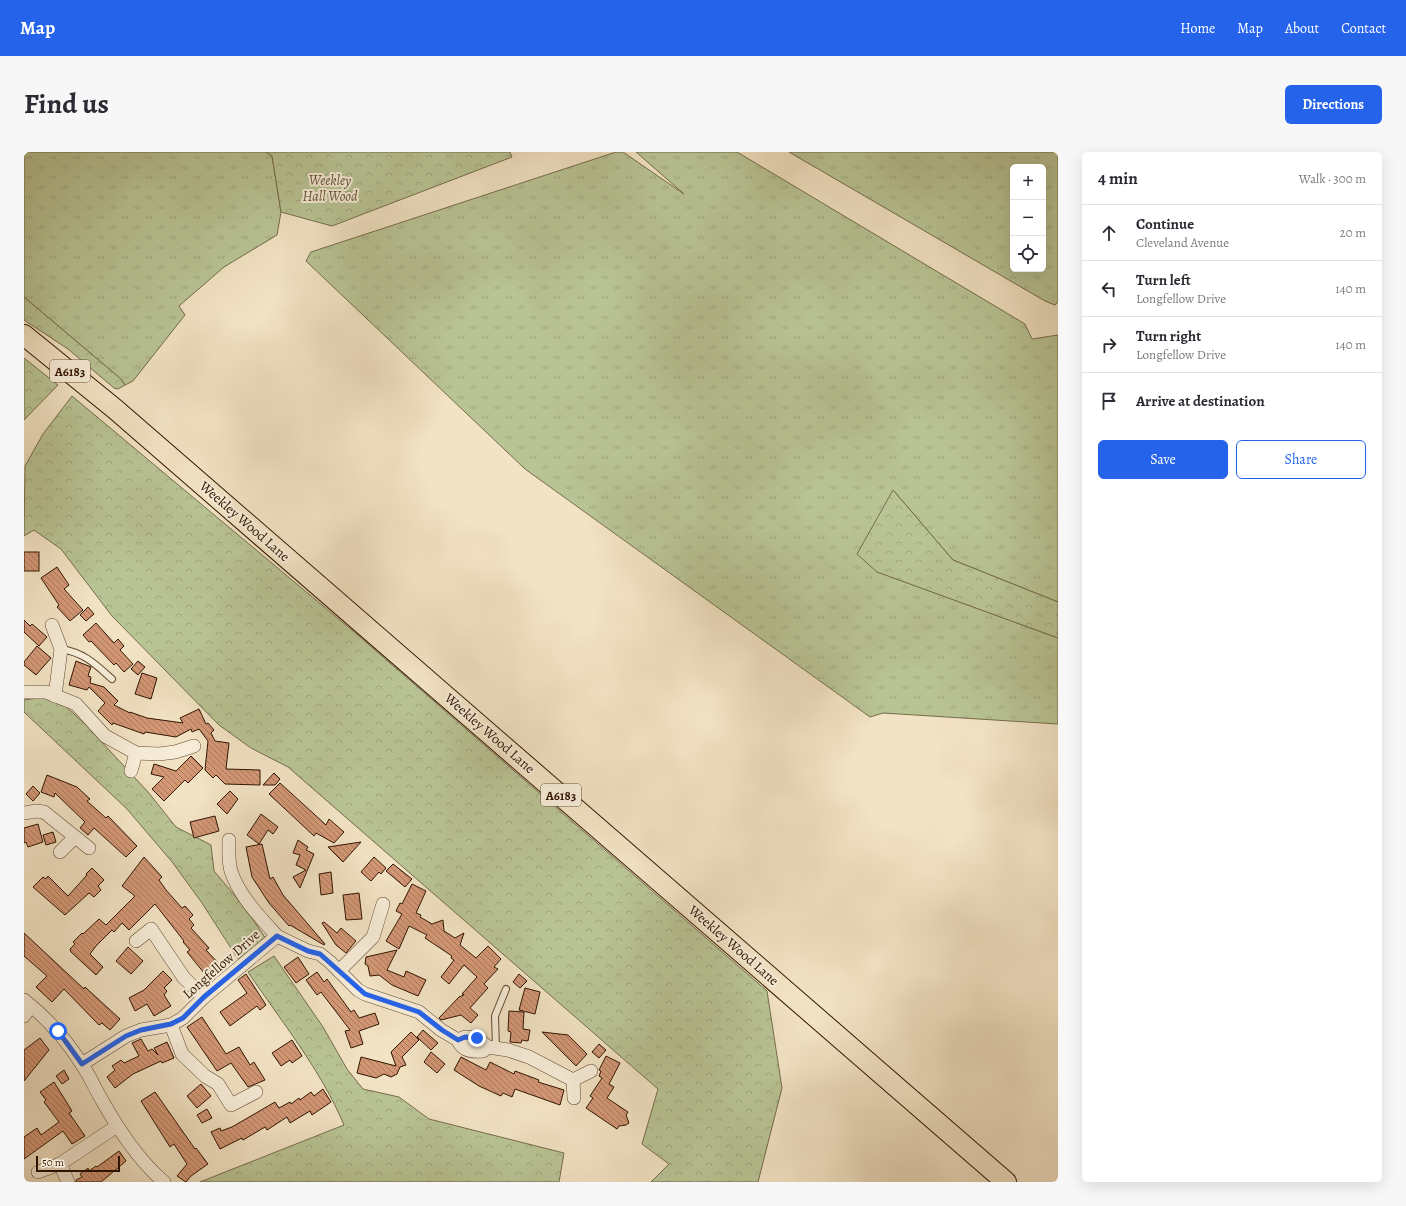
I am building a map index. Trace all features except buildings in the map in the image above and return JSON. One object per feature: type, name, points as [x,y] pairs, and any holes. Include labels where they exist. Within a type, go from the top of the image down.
[{"type":"main road","name":"Weekley Wood Lane","points":[[24,334],[116,409],[1006,1182]]},
{"type":"street","points":[[52,625],[62,649],[55,696]]},
{"type":"street","points":[[24,692],[46,692],[76,704],[105,736],[136,753],[159,754],[175,752],[194,746]]},
{"type":"street","points":[[131,771],[136,753]]},
{"type":"street","points":[[24,813],[36,811],[44,812],[54,819],[74,838],[89,848]]},
{"type":"street","points":[[60,852],[74,838]]},
{"type":"street","points":[[229,840],[231,871],[240,891],[277,936]]},
{"type":"street","points":[[340,971],[373,937],[383,904]]},
{"type":"street","points":[[136,942],[151,929],[184,978],[204,997]]},
{"type":"street","name":"Longfellow Drive","points":[[82,1064],[126,1036],[141,1030],[171,1024],[183,1018],[204,997],[277,936],[308,951],[320,954],[365,994],[419,1012],[442,1030],[458,1040],[463,1048],[472,1051],[483,1051],[492,1048],[508,1050],[529,1057],[573,1080]]},
{"type":"street","points":[[26,1008],[58,1031],[82,1064],[117,1126],[136,1152],[164,1182]]},
{"type":"street","points":[[171,1024],[182,1054],[205,1076],[218,1084],[231,1105],[256,1092]]},
{"type":"street","points":[[574,1098],[573,1080],[591,1071]]},
{"type":"street","points":[[38,1172],[60,1164],[117,1126]]},
{"type":"street","points":[[60,1164],[68,1182]]},
{"type":"lane","points":[[62,649],[73,651],[88,657],[112,679]]},
{"type":"lane","points":[[492,1048],[495,1016],[506,989]]},
{"type":"green space","points":[[24,152],[266,152],[272,156],[281,212],[277,235],[224,267],[179,306],[185,315],[133,381],[125,385],[121,379],[24,297]]},
{"type":"green space","name":"Weekley Hall Wood","points":[[266,152],[510,152],[512,157],[332,226],[281,212],[272,156]]},
{"type":"green space","points":[[616,152],[623,152],[684,194],[636,152],[737,152],[1025,324],[1032,339],[1058,335],[1058,602],[953,560],[893,490],[878,572],[1058,638],[1058,724],[883,713],[870,717],[525,469],[306,261],[311,252]]},
{"type":"green space","points":[[789,152],[1058,152],[1058,302],[1055,305],[1045,301]]},
{"type":"green space","points":[[24,297],[121,379],[125,385],[118,389],[114,388],[68,349],[24,320]]},
{"type":"green space","points":[[24,358],[58,385],[24,420]]},
{"type":"green space","points":[[72,396],[359,636],[767,991],[782,1088],[758,1182],[651,1182],[669,1164],[642,1144],[658,1089],[288,767],[251,748],[219,725],[112,616],[61,549],[34,530],[24,536],[25,466],[43,434]]},
{"type":"green space","points":[[893,490],[953,560],[1058,602],[1058,638],[877,572],[857,554]]},
{"type":"green space","points":[[49,698],[64,705],[86,725],[148,792],[176,827],[211,845],[214,871],[246,909],[266,939],[238,959],[202,903],[173,863],[127,809],[24,712],[24,700]]},
{"type":"green space","points":[[274,956],[323,1027],[347,1069],[363,1089],[399,1097],[429,1119],[564,1153],[559,1182],[200,1182],[344,1125],[335,1105],[312,1065],[248,972]]},
{"type":"route","points":[[58,1031],[82,1064],[126,1036],[141,1030],[171,1024],[183,1018],[204,997],[277,936],[308,951],[320,954],[340,971],[344,977],[358,990],[365,994],[419,1012],[451,1037],[458,1040],[465,1037],[477,1038]]}]
